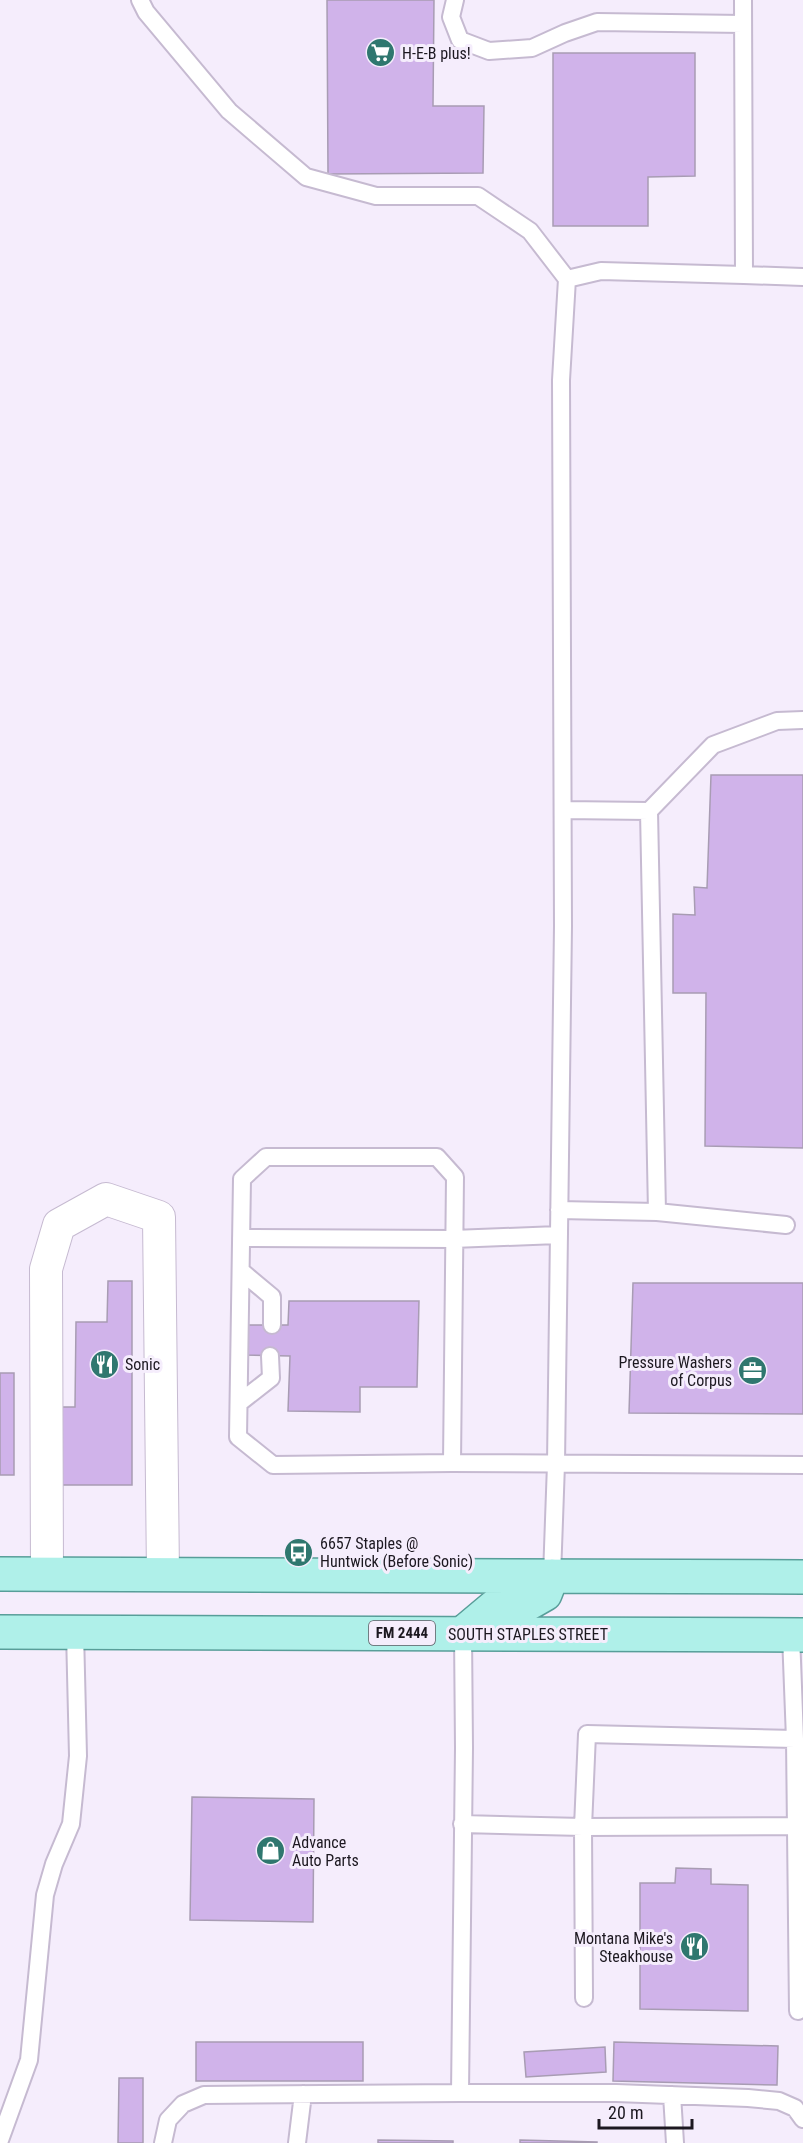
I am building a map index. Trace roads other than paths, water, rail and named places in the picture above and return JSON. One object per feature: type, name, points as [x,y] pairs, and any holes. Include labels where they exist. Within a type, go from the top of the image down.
[{"type":"main road","points":[[0,1574],[803,1577]]},
{"type":"main road","points":[[463,1633],[494,1607],[531,1602],[545,1594],[552,1576]]},
{"type":"main road","name":"SOUTH STAPLES STREET","points":[[0,1632],[797,1635]]},
{"type":"street","points":[[47,1574],[46,1269],[59,1225],[106,1199],[159,1217],[163,1575]]},
{"type":"lane","points":[[140,0],[146,12],[228,111],[306,177],[376,196],[478,196],[530,231],[567,279],[561,380],[563,926],[556,1464],[552,1576]]},
{"type":"lane","points":[[455,0],[451,16],[460,40],[489,51],[532,48],[597,22],[743,24]]},
{"type":"lane","points":[[743,0],[744,275]]},
{"type":"lane","points":[[567,279],[601,271],[803,277]]},
{"type":"lane","points":[[657,1212],[649,811],[713,745],[777,721],[803,720]]},
{"type":"lane","points":[[563,810],[649,811]]},
{"type":"lane","points":[[452,1463],[455,1177],[437,1156],[266,1157],[242,1179],[238,1437],[273,1465],[452,1463],[803,1465]]},
{"type":"lane","points":[[559,1210],[657,1212],[786,1226]]},
{"type":"lane","points":[[241,1238],[453,1239],[558,1235]]},
{"type":"lane","points":[[240,1271],[272,1297],[272,1325]]},
{"type":"lane","points":[[239,1403],[271,1378],[270,1356]]},
{"type":"lane","points":[[0,2140],[29,2060],[45,1894],[54,1864],[71,1824],[78,1756],[75,1632]]},
{"type":"lane","points":[[460,2093],[463,1633]]},
{"type":"lane","points":[[797,1635],[795,1739],[798,2011]]},
{"type":"lane","points":[[584,1998],[583,1827],[587,1734],[795,1739]]},
{"type":"lane","points":[[462,1824],[583,1827],[796,1826]]},
{"type":"lane","points":[[163,2143],[168,2120],[183,2104],[204,2095],[460,2093],[672,2096],[779,2101],[795,2108],[803,2119]]},
{"type":"lane","points":[[297,2143],[303,2094]]},
{"type":"lane","points":[[672,2096],[675,2143]]},
{"type":"place","name":"H-E-B plus!","points":[[381,53]]},
{"type":"place","name":"Sonic","points":[[104,1364]]},
{"type":"place","name":"Pressure Washers of Corpus","points":[[753,1371]]},
{"type":"place","name":"6657 Staples @ Huntwick (Before Sonic)","points":[[299,1552]]},
{"type":"place","name":"Advance Auto Parts","points":[[271,1851]]},
{"type":"place","name":"Montana Mike's Steakhouse","points":[[694,1947]]}]
